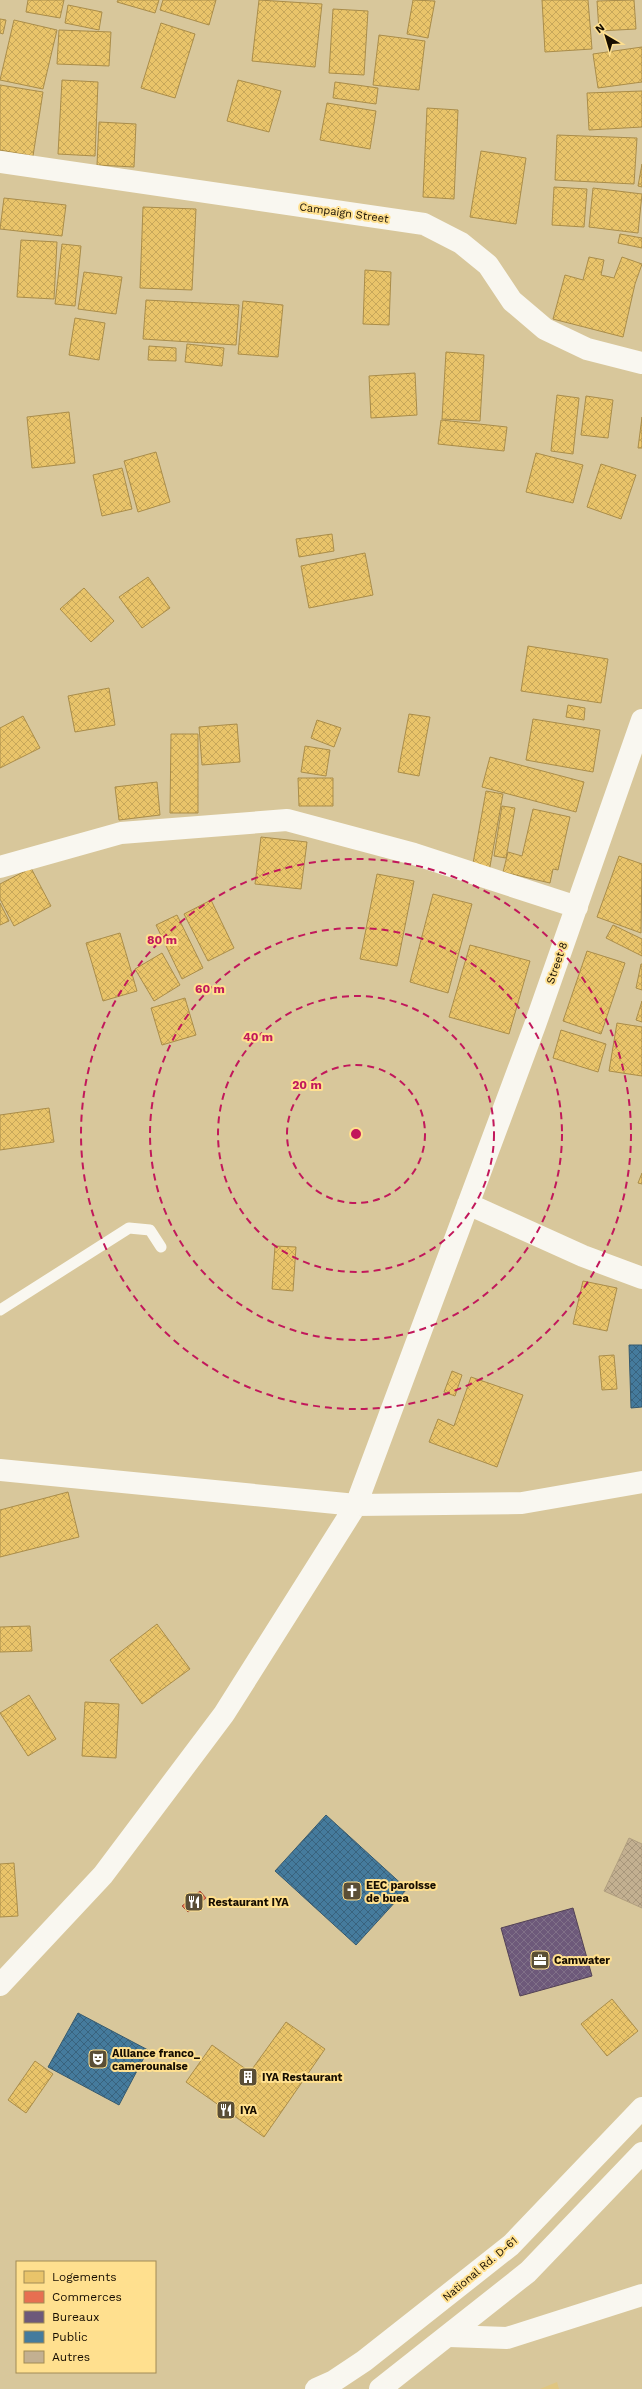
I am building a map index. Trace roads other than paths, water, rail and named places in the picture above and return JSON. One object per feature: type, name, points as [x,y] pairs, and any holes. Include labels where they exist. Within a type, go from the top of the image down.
[{"type":"main road","name":"Campaign Street","points":[[0,162],[424,224],[461,243],[488,265],[512,301],[545,329],[587,350],[642,363]]},
{"type":"main road","name":"Street 8","points":[[0,1986],[103,1875],[224,1714],[356,1505],[577,907],[642,720]]},
{"type":"main road","points":[[0,867],[121,833],[287,820],[414,854],[577,907]]},
{"type":"main road","points":[[468,1204],[583,1256],[642,1278]]},
{"type":"main road","points":[[0,1470],[356,1505],[522,1503],[642,1482]]},
{"type":"main road","name":"National Rd. D-61","points":[[329,2386],[401,2332],[511,2245],[642,2108]]},
{"type":"main road","points":[[380,2389],[449,2336],[528,2272],[642,2153]]},
{"type":"main road","points":[[449,2336],[508,2338],[642,2295]]},
{"type":"lane","points":[[0,1310],[129,1228],[150,1230],[161,1248]]},
{"type":"place","name":"EEC paroisse de buea","points":[[352,1891]]},
{"type":"place","name":"Restaurant IYA","points":[[194,1902]]},
{"type":"place","name":"Camwater","points":[[540,1960]]},
{"type":"place","name":"Alliance franco_ camerounaise","points":[[98,2059]]},
{"type":"place","name":"IYA Restaurant","points":[[248,2077]]},
{"type":"place","name":"IYA","points":[[226,2110]]}]
